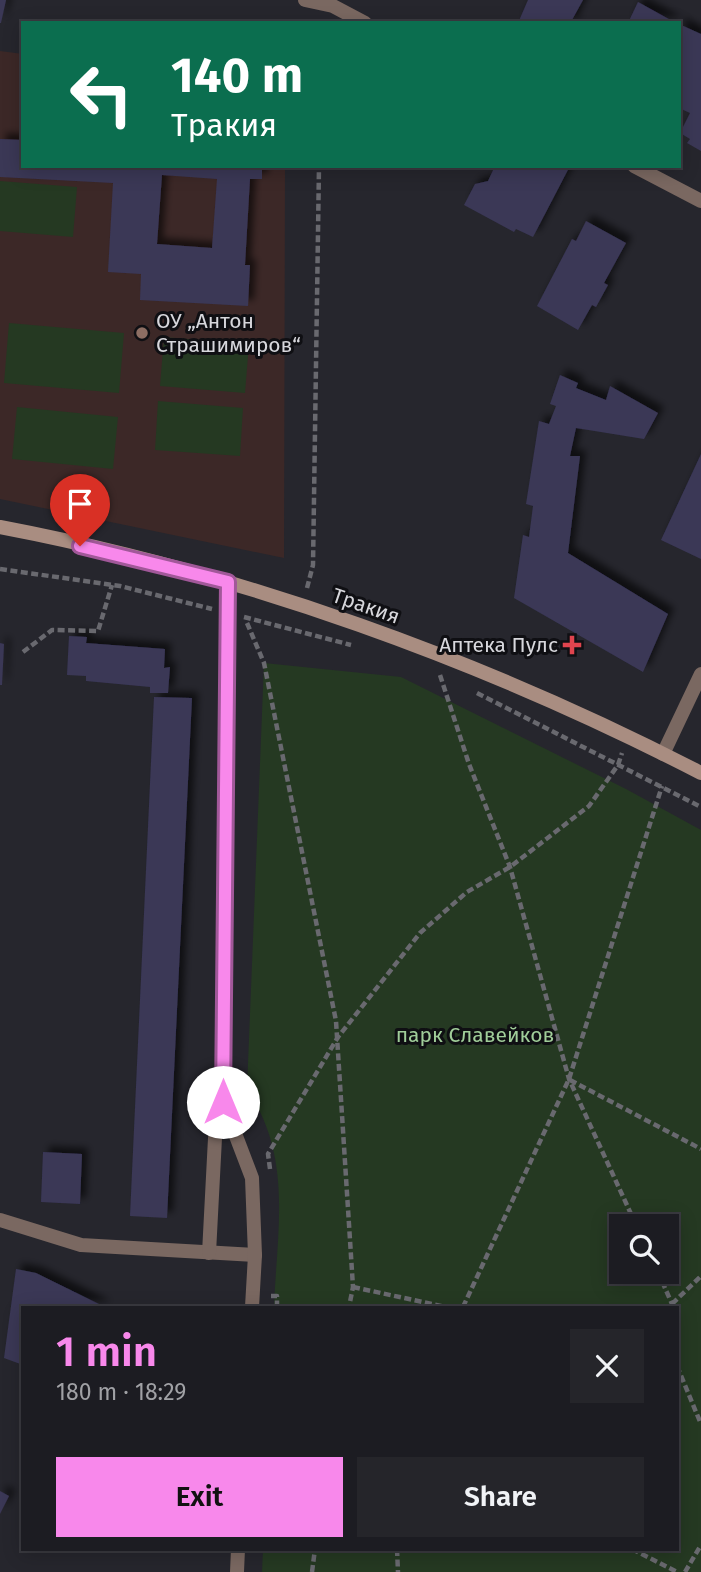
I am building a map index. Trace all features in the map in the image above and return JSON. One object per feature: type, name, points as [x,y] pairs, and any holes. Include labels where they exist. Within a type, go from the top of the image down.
[{"type":"main road","name":"Тракия","points":[[0,527],[228,582],[433,651],[701,773]]},
{"type":"street","points":[[305,0],[333,6],[361,21]]},
{"type":"street","points":[[638,168],[701,201]]},
{"type":"street","points":[[228,582],[223,1102],[252,1178],[255,1255],[252,1306]]},
{"type":"street","points":[[663,754],[701,674]]},
{"type":"street","points":[[209,1253],[216,1119],[223,1102]]},
{"type":"street","points":[[0,1220],[81,1245],[255,1255]]},
{"type":"street","points":[[237,1572],[238,1551]]},
{"type":"path","points":[[293,629],[313,565],[319,168]]},
{"type":"path","points":[[0,569],[112,585],[227,612],[363,649]]},
{"type":"path","points":[[228,582],[264,663],[338,1037],[353,1287],[349,1306]]},
{"type":"path","points":[[23,652],[52,630],[99,631],[112,585]]},
{"type":"path","points":[[433,651],[469,764],[509,867],[569,1080],[631,1214]]},
{"type":"path","points":[[428,672],[449,680]]},
{"type":"path","points":[[468,689],[701,807]]},
{"type":"path","points":[[272,1177],[268,1154],[338,1037],[420,933],[467,892],[509,867],[589,806],[618,765]]},
{"type":"path","points":[[463,1306],[569,1080],[663,786]]},
{"type":"path","points":[[569,1080],[701,1149]]},
{"type":"path","points":[[662,1284],[671,1306],[701,1276]]},
{"type":"path","points":[[353,1287],[441,1306]]},
{"type":"path","points":[[679,1371],[701,1424]]},
{"type":"path","points":[[685,1572],[701,1545]]},
{"type":"path","points":[[312,1572],[314,1551]]},
{"type":"path","points":[[397,1551],[398,1572]]},
{"type":"path","points":[[636,1551],[677,1572]]},
{"type":"shaded area","name":"ОУ „Антон Страшимиров“","points":[[0,51],[21,54],[21,168],[285,168],[284,558],[0,499]]},
{"type":"green space","points":[[0,181],[77,187],[73,237],[0,231]]},
{"type":"green space","points":[[9,323],[124,333],[119,393],[4,383]]},
{"type":"green space","points":[[164,337],[249,344],[245,393],[160,386]]},
{"type":"green space","points":[[158,401],[243,408],[240,456],[155,450]]},
{"type":"green space","points":[[17,407],[118,417],[113,469],[12,459]]},
{"type":"green space","name":"парк Славейков","points":[[264,663],[401,677],[626,789],[701,830],[701,1572],[262,1572],[263,1551],[679,1551],[679,1306],[274,1306],[279,1194],[271,1141],[247,1089]]},
{"type":"building","points":[[0,0],[6,0],[1,23],[0,23]]},
{"type":"building","points":[[528,0],[583,0],[574,21],[519,21]]},
{"type":"building","points":[[638,2],[672,21],[629,21]]},
{"type":"building","points":[[681,25],[701,34],[701,151],[687,143],[690,139],[681,134],[690,113],[681,109]]},
{"type":"building","points":[[0,139],[21,140],[21,168],[262,168],[262,179],[250,179],[245,265],[250,265],[248,306],[140,300],[141,274],[108,272],[113,183],[0,177]],"holes":[[[162,175],[217,179],[212,248],[157,244]]]},
{"type":"building","points":[[494,168],[569,168],[533,237],[516,229],[514,232],[464,205],[475,184],[488,181]]},
{"type":"building","points":[[586,221],[626,243],[604,283],[608,285],[596,307],[592,305],[578,330],[537,306],[572,239],[576,241]]},
{"type":"building","points":[[560,375],[578,383],[576,388],[606,400],[610,386],[658,413],[644,439],[576,428],[570,456],[580,456],[568,553],[668,614],[643,672],[514,598],[523,535],[529,537],[533,506],[526,504],[539,421],[549,424],[556,406],[550,404]]},
{"type":"building","points":[[701,454],[701,559],[661,540]]},
{"type":"building","points":[[69,636],[87,637],[86,643],[165,649],[164,668],[170,667],[168,693],[150,693],[150,687],[86,681],[86,676],[67,675]]},
{"type":"building","points":[[0,643],[4,644],[2,685],[0,685]]},
{"type":"building","points":[[154,697],[192,698],[167,1218],[130,1216]]},
{"type":"building","points":[[43,1152],[82,1154],[80,1204],[41,1202]]},
{"type":"building","points":[[16,1269],[36,1273],[103,1306],[21,1306],[21,1364],[4,1358]]},
{"type":"building","points":[[0,1491],[9,1496],[0,1514]]},
{"type":"place","name":"ОУ „Антон Страшимиров“","points":[[142,333]]},
{"type":"place","name":"Аптека Пулс","points":[[572,645]]},
{"type":"route","points":[[80,546],[228,582],[223,1102]]}]
